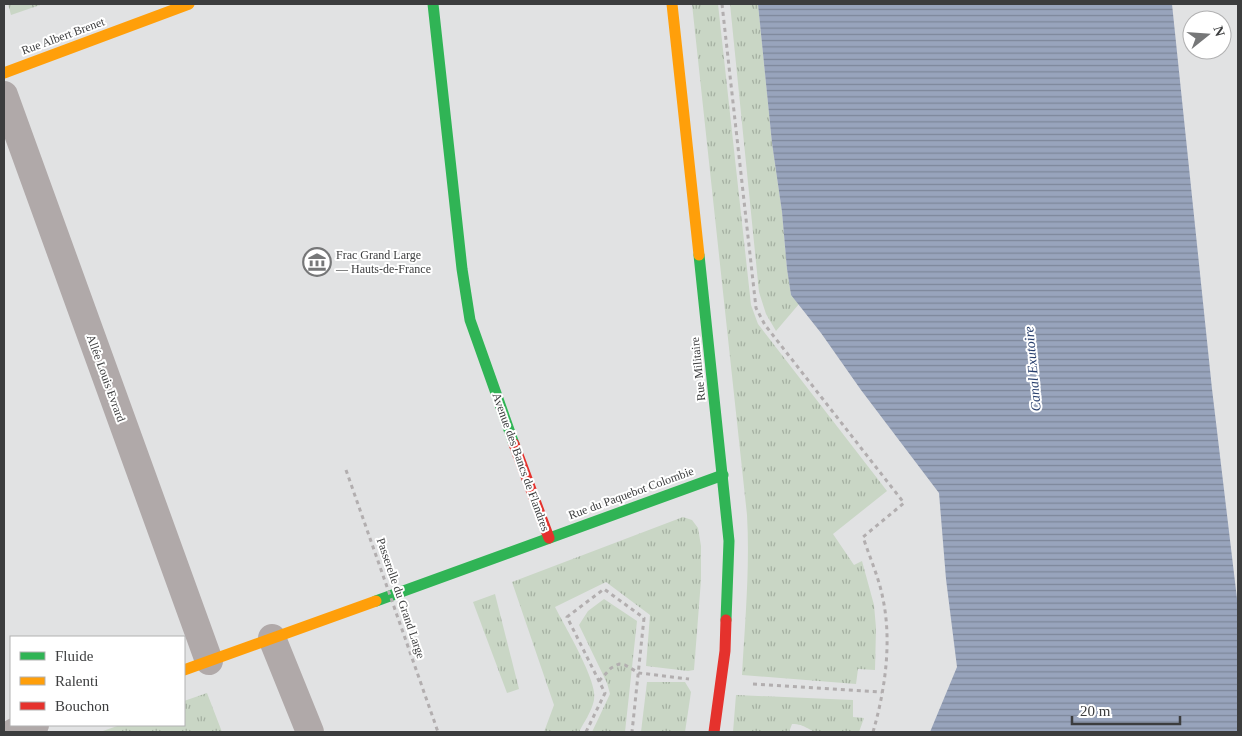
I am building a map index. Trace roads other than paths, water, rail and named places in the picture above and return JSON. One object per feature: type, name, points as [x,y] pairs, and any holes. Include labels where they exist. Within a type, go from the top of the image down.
[{"type":"street","name":"Rue Albert Brenet","points":[[4,73],[189,4]]},
{"type":"street","name":"Avenue des Bancs de Flandres","points":[[185,670],[549,538],[470,320],[462,269],[433,4]]},
{"type":"street","name":"Rue Militaire","points":[[672,4],[723,475],[729,557],[722,682],[714,732]]},
{"type":"street","name":"Allée Louis Evrard","points":[[4,95],[209,661]]},
{"type":"street","name":"Rue du Paquebot Colombie","points":[[549,538],[723,475]]},
{"type":"street","points":[[272,638],[310,732]]},
{"type":"street","points":[[14,732],[32,726]]},
{"type":"water","name":"Canal Exutoire","points":[[758,4],[1172,4],[1212,389],[1238,607],[1238,732],[930,732],[957,667],[946,579],[939,493],[791,295],[772,143]]},
{"type":"place","name":"Frac Grand Large — Hauts-de-France","points":[[317,262]]}]
